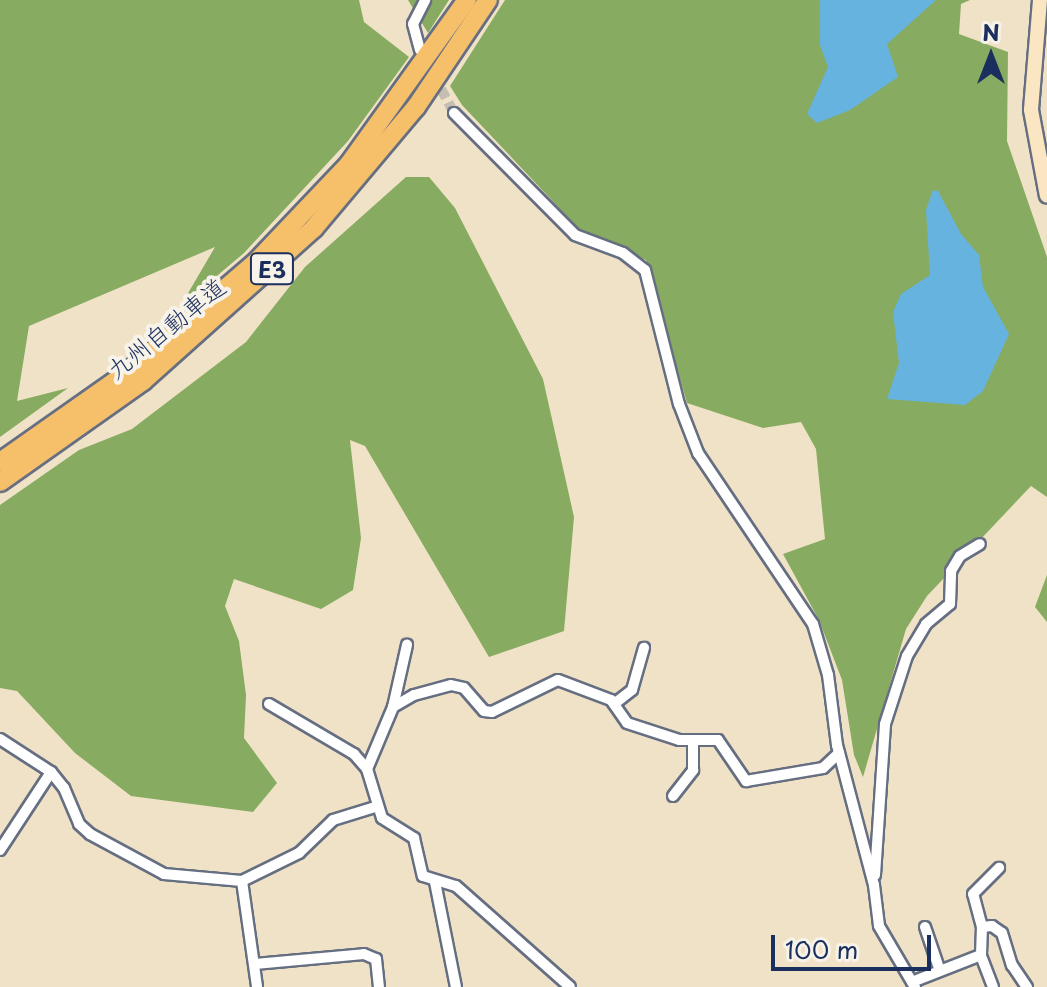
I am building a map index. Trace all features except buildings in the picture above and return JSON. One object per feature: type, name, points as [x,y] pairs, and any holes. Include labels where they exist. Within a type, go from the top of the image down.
[{"type":"highway","name":"九州自動車道","points":[[0,462],[128,372],[258,260],[349,164],[467,0]]},
{"type":"highway","name":"九州自動車道","points":[[0,482],[143,381],[314,228],[416,107],[488,0]]},
{"type":"street","points":[[420,50],[413,24],[425,0]]},
{"type":"street","points":[[1040,0],[1031,110],[1047,196]]},
{"type":"street","points":[[454,113],[575,235],[623,253],[645,270],[679,404],[698,453],[813,624],[828,675],[839,753],[874,885],[879,926],[914,984],[981,955]]},
{"type":"street","points":[[874,885],[885,724],[907,656],[926,624],[950,604],[951,571],[960,556],[980,544]]},
{"type":"street","points":[[367,769],[393,707],[407,645]]},
{"type":"street","points":[[614,704],[632,690],[644,648]]},
{"type":"street","points":[[393,707],[451,685],[464,688],[484,711],[492,712],[558,680],[586,687],[614,704],[627,723],[693,740],[718,740],[727,747],[746,781],[823,768],[839,753]]},
{"type":"street","points":[[269,704],[354,754],[367,769],[375,807],[382,818],[414,838],[423,876],[456,886],[570,987]]},
{"type":"street","points":[[1,740],[51,772],[64,788],[79,824],[90,834],[164,874],[242,881],[299,853],[333,820],[375,807]]},
{"type":"street","points":[[673,796],[693,770],[693,740]]},
{"type":"street","points":[[0,850],[51,772]]},
{"type":"street","points":[[993,987],[981,955],[982,927],[973,894],[999,868]]},
{"type":"street","points":[[242,881],[257,987]]},
{"type":"street","points":[[435,882],[456,987]]},
{"type":"street","points":[[982,927],[992,926],[1002,933],[1012,965],[1027,987]]},
{"type":"street","points":[[925,927],[940,971]]},
{"type":"street","points":[[255,964],[364,954],[376,959],[379,987]]},
{"type":"green space","points":[[0,0],[359,0],[364,22],[409,57],[348,141],[244,253],[180,307],[215,247],[29,326],[17,401],[68,388],[0,437]]},
{"type":"green space","points":[[408,0],[449,0],[428,33]]},
{"type":"green space","points":[[505,0],[970,0],[961,4],[959,34],[1008,52],[1007,141],[1047,257],[1047,497],[1031,486],[927,596],[906,629],[863,777],[854,755],[842,680],[819,620],[783,554],[825,539],[816,449],[801,422],[763,428],[687,403],[646,260],[580,230],[462,105],[450,86]]},
{"type":"green space","points":[[406,177],[429,177],[455,208],[543,379],[574,517],[564,631],[489,657],[365,446],[350,440],[361,538],[353,590],[321,609],[234,579],[225,606],[239,641],[246,695],[244,738],[277,783],[253,812],[131,796],[75,753],[17,691],[0,688],[0,505],[79,450],[132,429],[246,342],[305,267]]},
{"type":"green space","points":[[1047,575],[1047,622],[1035,607]]},
{"type":"water","points":[[820,0],[936,0],[887,44],[898,77],[850,110],[817,123],[807,114],[828,67],[820,45]]},
{"type":"water","points":[[933,190],[938,191],[961,234],[979,255],[983,287],[1009,334],[983,391],[965,405],[887,399],[899,363],[893,312],[901,294],[930,275],[926,210]]},
{"type":"tunnel","points":[[434,76],[454,113]]}]
